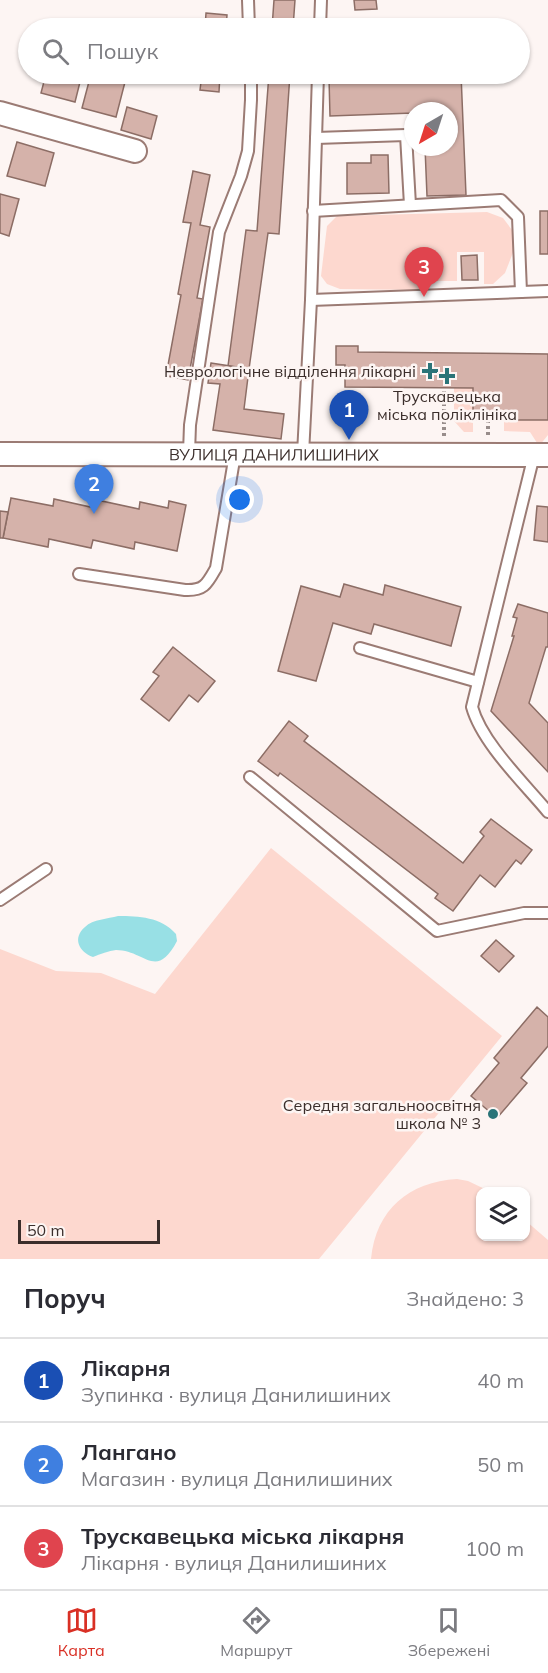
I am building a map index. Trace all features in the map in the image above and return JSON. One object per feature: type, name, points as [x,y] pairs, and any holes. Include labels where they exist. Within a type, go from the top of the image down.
[{"type":"street","points":[[0,113],[135,151]]},
{"type":"street","name":"ВУЛИЦЯ ДАНИЛИШИНИХ","points":[[0,454],[543,453]]},
{"type":"lane","points":[[248,0],[249,18]]},
{"type":"lane","points":[[320,18],[321,0]]},
{"type":"lane","points":[[189,453],[190,425],[219,232],[241,176],[248,150],[251,84]]},
{"type":"lane","points":[[303,454],[311,300],[318,84]]},
{"type":"lane","points":[[316,138],[406,135],[410,205]]},
{"type":"lane","points":[[313,211],[501,200],[518,217],[521,292]]},
{"type":"lane","points":[[311,300],[548,291]]},
{"type":"lane","points":[[80,574],[185,590],[196,590],[207,584],[216,568],[235,453]]},
{"type":"lane","points":[[543,453],[472,707],[476,720],[488,739],[548,812]]},
{"type":"lane","points":[[360,648],[478,682]]},
{"type":"lane","points":[[250,777],[437,931],[524,913],[548,913]]},
{"type":"lane","points":[[0,900],[46,868]]},
{"type":"path","points":[[444,388],[444,418]]},
{"type":"path","points":[[488,420],[488,440]]},
{"type":"shaded area","points":[[487,212],[503,218],[512,230],[514,250],[505,273],[493,284],[484,284],[484,252],[457,252],[457,281],[428,281],[420,290],[340,289],[327,284],[321,276],[327,226],[337,216]]},
{"type":"shaded area","points":[[454,388],[473,388],[473,432],[464,432],[454,421]]},
{"type":"shaded area","points":[[504,420],[548,420],[548,435],[539,446],[530,432],[504,431]]},
{"type":"shaded area","points":[[271,848],[502,1036],[319,1259],[0,1259],[0,949],[56,971],[101,973],[155,994]]},
{"type":"shaded area","points":[[457,1179],[481,1187],[476,1187],[476,1241],[530,1241],[530,1224],[548,1240],[548,1259],[371,1259],[374,1241],[380,1226],[398,1201],[410,1192],[440,1181]]},
{"type":"water","points":[[118,916],[142,917],[157,921],[176,934],[177,941],[170,953],[156,961],[126,951],[113,950],[93,957],[84,952],[78,940],[81,931],[88,924]]},
{"type":"building","points":[[274,0],[295,0],[294,18],[273,18]]},
{"type":"building","points":[[354,0],[376,0],[377,9],[355,10]]},
{"type":"building","points":[[206,13],[227,15],[227,18],[206,18]]},
{"type":"building","points":[[43,84],[80,84],[75,102],[41,93]]},
{"type":"building","points":[[88,84],[124,84],[116,117],[82,108]]},
{"type":"building","points":[[201,84],[219,84],[219,92],[200,90]]},
{"type":"building","points":[[268,84],[289,84],[279,234],[268,233],[249,369],[228,366],[246,230],[257,231]]},
{"type":"building","points":[[329,84],[461,84],[466,195],[427,196],[425,156],[458,156],[458,102],[404,102],[404,113],[330,116]]},
{"type":"building","points":[[127,107],[157,116],[151,139],[121,130]]},
{"type":"building","points":[[17,142],[54,153],[45,186],[7,176]]},
{"type":"building","points":[[371,155],[388,155],[389,193],[347,194],[347,163],[371,163]]},
{"type":"building","points":[[193,171],[210,175],[200,225],[210,227],[197,298],[203,299],[188,380],[166,376],[191,223],[183,222]]},
{"type":"building","points":[[0,194],[19,199],[9,236],[0,233]]},
{"type":"building","points":[[540,211],[548,211],[548,254],[540,254]]},
{"type":"building","points":[[477,255],[478,280],[462,280],[461,256]]},
{"type":"building","name":"Трускавецька міська поліклініка","points":[[336,346],[358,346],[358,352],[548,354],[548,420],[473,420],[473,388],[345,387],[345,365],[336,365]]},
{"type":"building","points":[[211,363],[249,369],[244,409],[284,414],[281,439],[213,430],[220,384],[208,383]]},
{"type":"building","points":[[11,498],[53,506],[54,499],[95,508],[97,500],[139,509],[140,502],[168,508],[169,501],[186,505],[177,551],[135,542],[134,549],[93,540],[91,548],[49,539],[48,547],[3,538]]},
{"type":"building","points":[[537,506],[548,507],[548,542],[534,540]]},
{"type":"building","points":[[0,511],[8,512],[3,538],[0,538]]},
{"type":"building","points":[[344,584],[383,595],[385,585],[461,607],[451,646],[374,624],[371,634],[333,623],[316,681],[278,671],[301,586],[340,597]]},
{"type":"building","points":[[518,604],[548,613],[548,647],[546,647],[529,703],[548,723],[548,772],[491,711],[514,636],[512,636],[517,618],[513,617]]},
{"type":"building","points":[[173,647],[215,681],[198,702],[189,695],[169,721],[141,699],[159,676],[153,672]]},
{"type":"building","points":[[289,721],[308,736],[304,741],[463,863],[484,836],[480,832],[491,819],[532,850],[521,864],[516,860],[495,887],[480,875],[453,911],[435,898],[438,894],[280,773],[278,776],[258,761]]},
{"type":"building","points":[[496,940],[514,956],[499,972],[481,956]]},
{"type":"building","points":[[537,1007],[548,1017],[548,1046],[521,1078],[527,1083],[497,1118],[471,1096],[499,1063],[494,1058]]},
{"type":"place","name":"Трускавецька міська лікарня","points":[[424,297]]},
{"type":"place","name":"Неврологічне відділення лікарні","points":[[430,371]]},
{"type":"place","name":"Трускавецька міська поліклініка","points":[[447,376]]},
{"type":"place","name":"Лікарня","points":[[349,440]]},
{"type":"place","name":"Лангано","points":[[94,514]]},
{"type":"place","name":"Середня загальноосвітня школа № 3","points":[[493,1114]]}]
